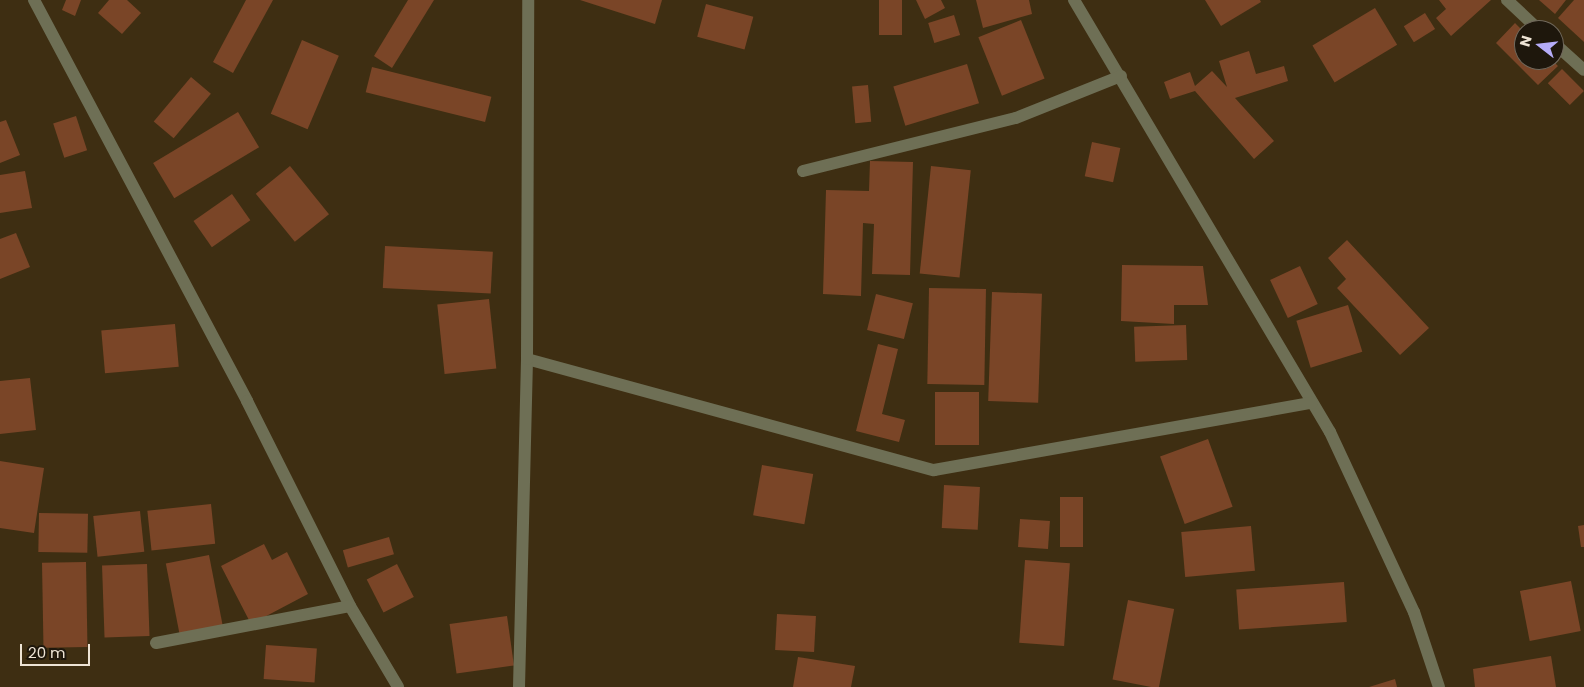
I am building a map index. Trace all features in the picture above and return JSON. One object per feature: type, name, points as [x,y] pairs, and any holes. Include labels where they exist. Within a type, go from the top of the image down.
[{"type":"street","points":[[34,0],[247,401],[350,606],[398,687]]},
{"type":"street","points":[[519,687],[527,359],[528,0]]},
{"type":"street","points":[[1074,0],[1121,76],[1312,403],[1414,612],[1440,687]]},
{"type":"street","points":[[1507,0],[1528,20]]},
{"type":"street","points":[[1564,52],[1584,70]]},
{"type":"street","points":[[803,171],[1016,118],[1121,76]]},
{"type":"street","points":[[527,359],[934,470],[1312,403]]},
{"type":"street","points":[[156,643],[350,606]]},
{"type":"building","points":[[66,0],[81,0],[75,16],[62,10]]},
{"type":"building","points":[[109,0],[127,0],[141,13],[122,34],[98,13]]},
{"type":"building","points":[[246,0],[273,0],[233,73],[213,62]]},
{"type":"building","points":[[408,0],[434,0],[392,68],[374,56]]},
{"type":"building","points":[[580,0],[662,0],[655,24]]},
{"type":"building","points":[[879,0],[902,0],[902,35],[879,35]]},
{"type":"building","points":[[916,0],[941,0],[945,8],[925,19]]},
{"type":"building","points":[[976,0],[1029,0],[1032,14],[983,28]]},
{"type":"building","points":[[1205,0],[1260,0],[1261,2],[1221,26]]},
{"type":"building","points":[[1439,0],[1491,0],[1451,36],[1436,18],[1446,9]]},
{"type":"building","points":[[1539,0],[1566,0],[1555,14]]},
{"type":"building","points":[[1574,0],[1584,0],[1584,42],[1564,24],[1564,20],[1558,18]]},
{"type":"building","points":[[706,4],[753,17],[745,50],[697,37]]},
{"type":"building","points":[[1375,8],[1397,45],[1335,82],[1312,46]]},
{"type":"building","points":[[1425,13],[1435,29],[1414,42],[1404,26]]},
{"type":"building","points":[[954,15],[960,35],[934,43],[928,23]]},
{"type":"building","points":[[1021,20],[1045,78],[1002,96],[978,37]]},
{"type":"building","points":[[1514,24],[1514,61],[1496,43]]},
{"type":"building","points":[[302,40],[339,56],[308,129],[271,114]]},
{"type":"building","points":[[1249,51],[1256,74],[1284,66],[1288,81],[1235,98],[1274,141],[1254,159],[1195,91],[1170,99],[1164,82],[1190,72],[1195,86],[1212,71],[1227,87],[1219,61]]},
{"type":"building","points":[[967,64],[979,103],[905,126],[893,87]]},
{"type":"building","points":[[372,67],[491,97],[485,122],[366,92]]},
{"type":"building","points":[[1523,70],[1554,70],[1538,85]]},
{"type":"building","points":[[1561,70],[1584,91],[1570,105],[1548,83]]},
{"type":"building","points":[[191,77],[211,94],[174,138],[154,121]]},
{"type":"building","points":[[868,85],[871,122],[855,123],[852,86]]},
{"type":"building","points":[[238,112],[259,147],[174,198],[153,163]]},
{"type":"building","points":[[76,116],[87,150],[64,158],[53,123]]},
{"type":"building","points":[[6,120],[20,155],[0,163],[0,122]]},
{"type":"building","points":[[1092,142],[1120,148],[1113,182],[1085,176]]},
{"type":"building","points":[[870,161],[913,162],[910,275],[872,274],[874,224],[863,223],[861,296],[823,294],[826,190],[869,191]]},
{"type":"building","points":[[290,166],[329,214],[295,242],[256,194]]},
{"type":"building","points":[[931,166],[971,170],[959,278],[920,273]]},
{"type":"building","points":[[25,171],[32,208],[0,213],[0,175]]},
{"type":"building","points":[[232,194],[250,220],[212,247],[193,221]]},
{"type":"building","points":[[16,233],[30,267],[0,279],[0,239]]},
{"type":"building","points":[[1347,240],[1429,328],[1400,355],[1337,288],[1346,279],[1328,258]]},
{"type":"building","points":[[385,246],[493,252],[491,294],[383,288]]},
{"type":"building","points":[[1122,265],[1203,266],[1208,305],[1174,305],[1174,324],[1121,321]]},
{"type":"building","points":[[1300,266],[1318,304],[1288,318],[1270,280]]},
{"type":"building","points":[[929,288],[986,289],[984,385],[927,384]]},
{"type":"building","points":[[992,292],[1042,294],[1038,403],[988,401]]},
{"type":"building","points":[[876,294],[913,303],[904,339],[867,330]]},
{"type":"building","points":[[489,299],[496,369],[445,374],[437,304]]},
{"type":"building","points":[[1348,305],[1362,352],[1311,368],[1296,321]]},
{"type":"building","points":[[175,324],[179,367],[105,373],[101,330]]},
{"type":"building","points":[[1186,325],[1187,360],[1135,362],[1134,327]]},
{"type":"building","points":[[878,344],[898,349],[882,414],[905,420],[899,442],[856,431]]},
{"type":"building","points":[[30,378],[36,430],[0,434],[0,381]]},
{"type":"building","points":[[935,392],[979,392],[979,445],[935,445]]},
{"type":"building","points":[[1208,439],[1233,507],[1185,524],[1160,456]]},
{"type":"building","points":[[0,461],[44,468],[34,533],[0,528]]},
{"type":"building","points":[[762,465],[813,474],[804,524],[753,515]]},
{"type":"building","points":[[944,485],[980,487],[978,530],[942,528]]},
{"type":"building","points":[[1060,497],[1083,497],[1083,547],[1060,547]]},
{"type":"building","points":[[211,504],[215,544],[152,550],[147,511]]},
{"type":"building","points":[[140,511],[144,552],[98,557],[93,516]]},
{"type":"building","points":[[39,513],[88,514],[87,553],[38,552]]},
{"type":"building","points":[[1020,519],[1050,521],[1048,549],[1018,547]]},
{"type":"building","points":[[1584,525],[1584,547],[1581,547],[1578,526]]},
{"type":"building","points":[[1251,526],[1255,571],[1185,577],[1181,532]]},
{"type":"building","points":[[389,537],[394,554],[348,568],[343,550]]},
{"type":"building","points":[[264,544],[272,560],[287,552],[308,594],[251,624],[221,566]]},
{"type":"building","points":[[209,555],[223,626],[180,634],[166,563]]},
{"type":"building","points":[[1025,560],[1070,563],[1064,646],[1019,643]]},
{"type":"building","points":[[86,562],[87,647],[43,648],[42,563]]},
{"type":"building","points":[[147,564],[150,636],[105,638],[102,566]]},
{"type":"building","points":[[397,564],[414,597],[384,612],[367,579]]},
{"type":"building","points":[[1571,581],[1581,631],[1530,641],[1520,591]]},
{"type":"building","points":[[1344,582],[1347,622],[1239,629],[1236,590]]},
{"type":"building","points":[[1128,600],[1174,609],[1159,687],[1113,680]]},
{"type":"building","points":[[777,614],[816,616],[814,652],[775,650]]},
{"type":"building","points":[[507,616],[514,666],[457,674],[450,624]]},
{"type":"building","points":[[266,645],[317,649],[315,682],[264,679]]},
{"type":"building","points":[[1551,656],[1556,687],[1475,687],[1473,669]]},
{"type":"building","points":[[798,657],[855,666],[851,687],[793,687]]},
{"type":"building","points":[[1395,679],[1397,687],[1369,687]]}]
